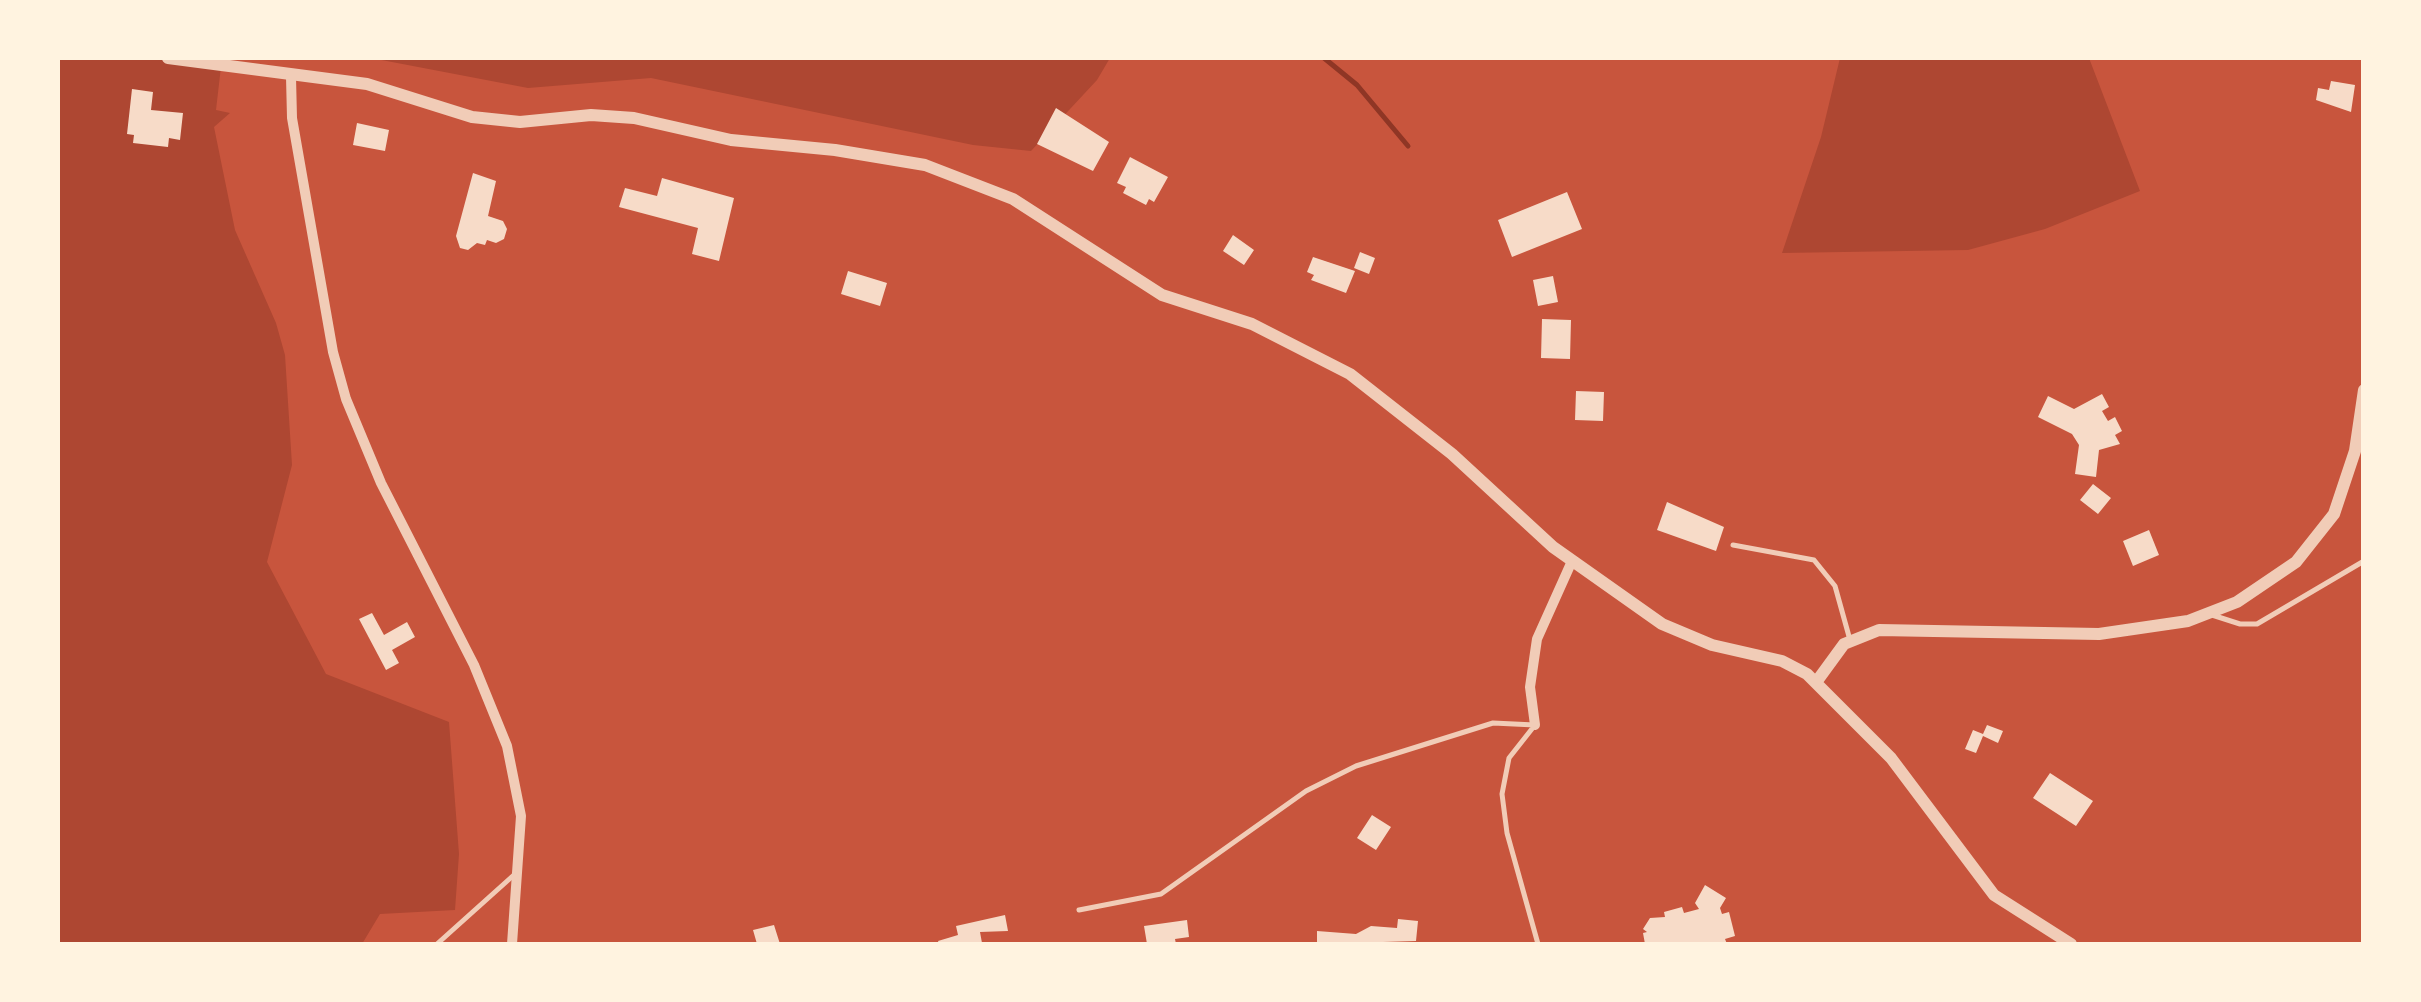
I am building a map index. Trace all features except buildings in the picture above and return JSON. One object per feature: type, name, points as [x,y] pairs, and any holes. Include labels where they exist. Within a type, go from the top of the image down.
[{"type":"street","points":[[168,58],[367,84],[488,118],[520,122],[591,115],[634,118],[731,140],[835,150],[925,166],[1028,207],[1162,295],[1252,324],[1350,374],[1452,454],[1572,562],[1679,633],[1782,661],[1817,682],[1891,758],[1994,896],[2071,944]]},
{"type":"street","points":[[291,77],[292,118],[332,352],[361,438],[474,666],[507,746],[522,816],[512,944]]},
{"type":"street","points":[[1817,682],[1832,658],[1850,640],[1892,630],[2085,635],[2164,626],[2209,614],[2283,573],[2318,538],[2334,514],[2347,477],[2364,390]]},
{"type":"street","points":[[1535,725],[1530,688],[1537,639],[1572,562]]},
{"type":"lane","points":[[1733,545],[1814,560],[1835,586],[1850,640]]},
{"type":"lane","points":[[2209,614],[2240,624],[2257,624],[2364,561]]},
{"type":"lane","points":[[1079,910],[1160,894],[1306,791],[1356,766],[1493,723],[1535,725]]},
{"type":"lane","points":[[1535,725],[1509,758],[1502,794],[1507,833],[1538,944]]},
{"type":"lane","points":[[436,944],[515,874]]},
{"type":"shaded area","points":[[58,58],[222,58],[216,110],[230,113],[214,127],[235,230],[276,323],[285,355],[292,465],[267,562],[326,674],[449,722],[459,854],[455,910],[380,914],[362,944],[58,944]]},
{"type":"shaded area","points":[[371,58],[1110,58],[1097,80],[1031,151],[973,145],[651,78],[528,88]]},
{"type":"shaded area","points":[[1840,58],[2089,58],[2140,191],[2045,229],[1968,250],[1782,253],[1821,137]]},
{"type":"waterway","points":[[1324,58],[1357,85],[1408,146]]}]
